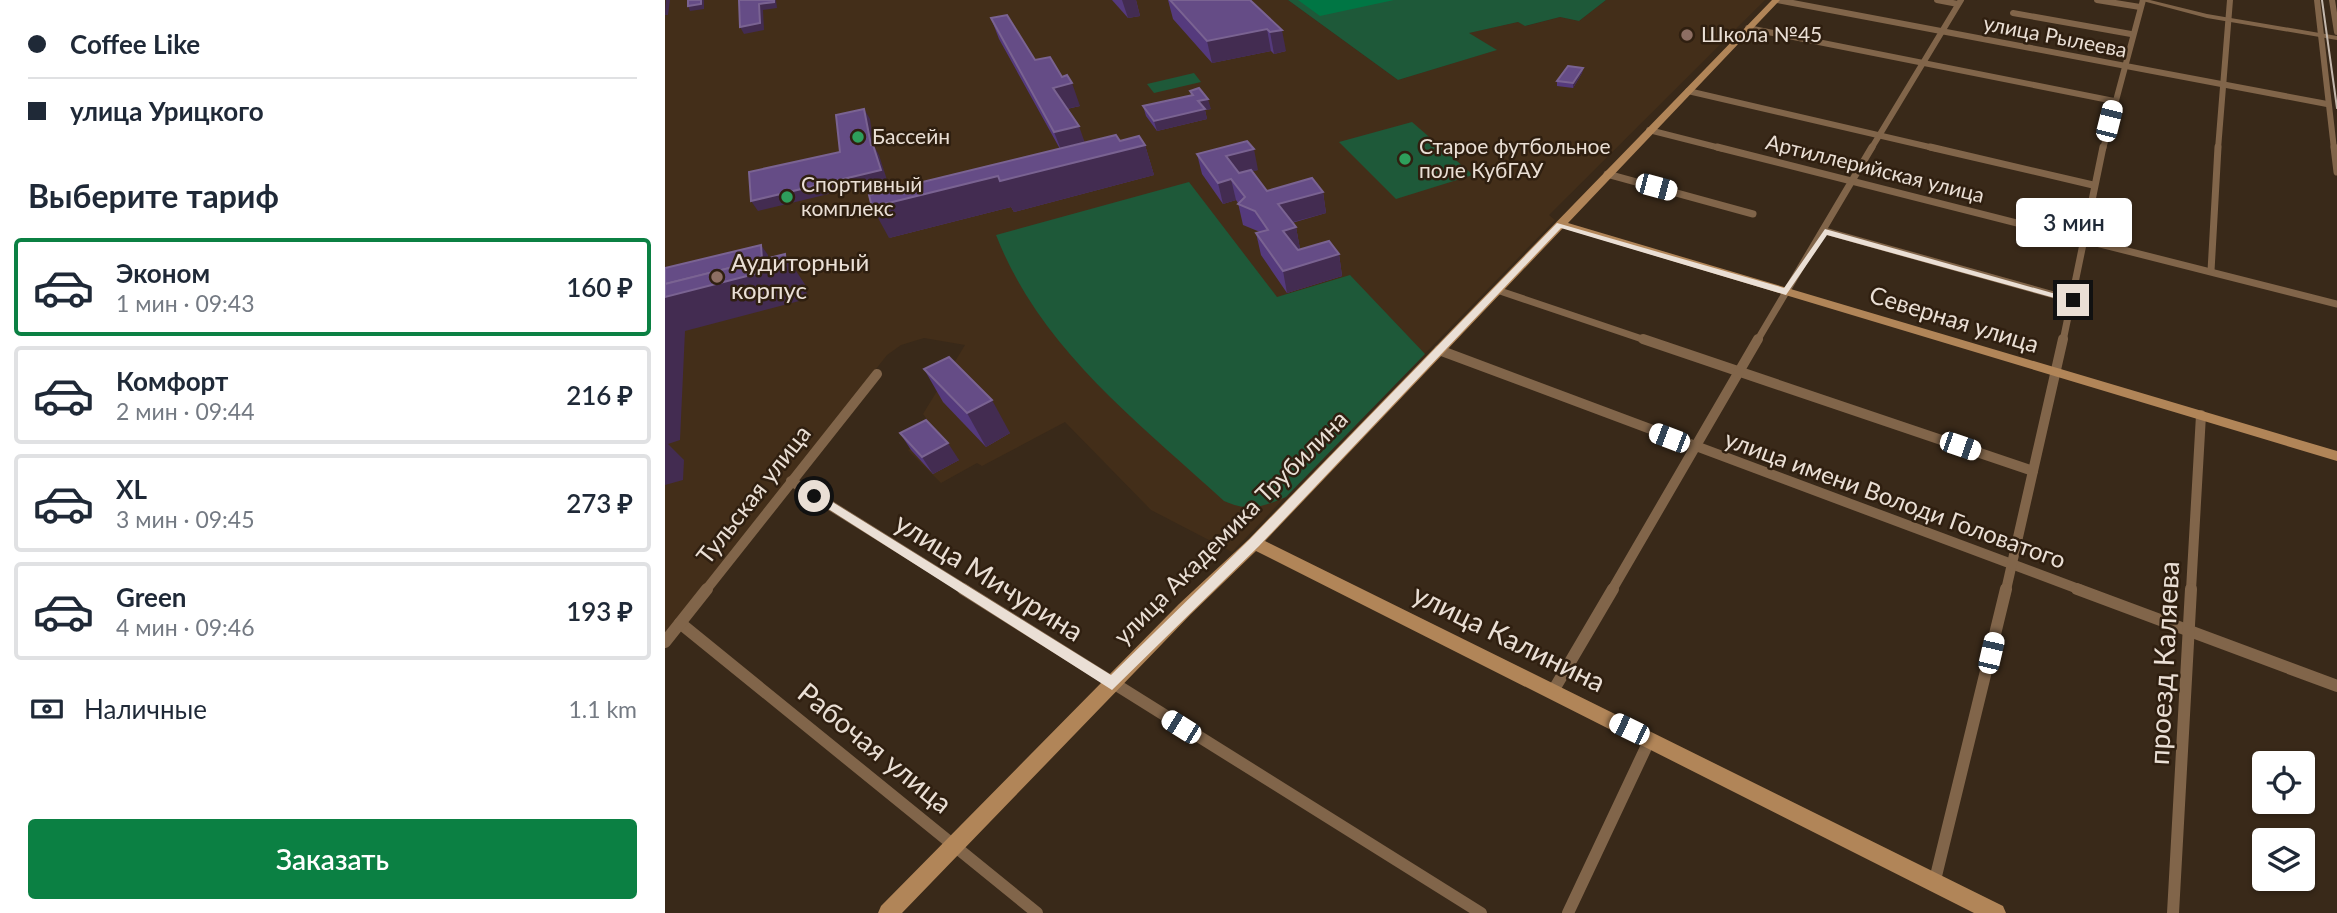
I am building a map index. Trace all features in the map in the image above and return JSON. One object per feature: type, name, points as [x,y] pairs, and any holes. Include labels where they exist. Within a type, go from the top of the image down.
[{"type":"main road","name":"улица Академика Трубилина","points":[[888,913],[954,843],[1254,543],[1776,0]]},
{"type":"main road","name":"Северная улица","points":[[1560,224],[2337,456]]},
{"type":"main road","name":"улица Калинина","points":[[1254,543],[1935,880],[1962,904],[1996,913]]},
{"type":"main road","name":"улица Калинина","points":[[1962,904],[2005,913]]},
{"type":"street","name":"улица Рылеева","points":[[1776,0],[2327,104]]},
{"type":"street","points":[[1553,691],[1786,292],[1825,231],[1851,181],[1959,2],[1937,0]]},
{"type":"street","points":[[2097,0],[2142,2],[2337,38]]},
{"type":"street","points":[[2211,271],[2224,85],[2229,56],[2230,0]]},
{"type":"street","points":[[2317,0],[2337,172]]},
{"type":"street","points":[[2332,0],[2337,32]]},
{"type":"street","points":[[1935,880],[2012,566],[2073,300],[2081,238],[2093,185],[2131,34],[2142,2]]},
{"type":"street","points":[[2013,13],[2131,34]]},
{"type":"street","points":[[1748,28],[2114,101]]},
{"type":"street","points":[[1688,91],[2093,185]]},
{"type":"street","name":"Артиллерийская улица","points":[[1649,130],[2337,304]]},
{"type":"street","points":[[1607,174],[1753,214]]},
{"type":"street","points":[[1825,231],[2073,300]]},
{"type":"street","points":[[1497,290],[2033,471]]},
{"type":"street","name":"улица имени Володи Головатого","points":[[1439,350],[2337,686]]},
{"type":"street","name":"Тульская улица","points":[[665,642],[877,374]]},
{"type":"street","name":"проезд Каляева","points":[[2173,913],[2191,632],[2201,415]]},
{"type":"street","name":"улица Мичурина","points":[[791,481],[1481,913]]},
{"type":"street","name":"Рабочая улица","points":[[680,623],[1037,913]]},
{"type":"street","points":[[1568,913],[1650,739]]},
{"type":"shaded area","points":[[665,0],[1288,0],[1398,80],[1496,50],[1468,33],[1518,22],[1526,26],[1560,17],[1579,21],[1606,0],[1765,0],[1549,215],[1555,220],[1232,552],[1151,510],[1065,422],[982,466],[977,463],[941,483],[908,450],[938,434],[923,414],[965,345],[924,338],[901,345],[887,355],[665,638]]},
{"type":"green space","points":[[1288,0],[1606,0],[1579,21],[1560,17],[1525,26],[1518,22],[1469,33],[1497,50],[1398,80]]},
{"type":"green space","points":[[1298,0],[1394,0],[1320,16]]},
{"type":"green space","points":[[1194,73],[1201,82],[1154,93],[1147,84]]},
{"type":"green space","name":"Старое футбольное поле КубГАУ","points":[[1412,122],[1473,175],[1396,199],[1339,142]]},
{"type":"green space","points":[[1189,182],[1277,297],[1350,275],[1425,354],[1286,497],[1262,506],[1248,507],[1224,501],[1094,380],[1038,313],[1015,276],[996,235]]},
{"type":"building","points":[[688,0],[701,0],[701,4],[688,6]]},
{"type":"building","points":[[739,0],[774,2],[759,4],[760,23],[740,27]]},
{"type":"building","points":[[1170,0],[1250,0],[1282,30],[1270,32],[1267,29],[1207,41]]},
{"type":"building","points":[[1007,15],[1035,60],[1050,57],[1062,77],[1067,75],[1072,83],[1053,88],[1079,126],[1054,132],[991,18]]},
{"type":"building","points":[[1568,66],[1583,68],[1573,83],[1557,81]]},
{"type":"building","points":[[1199,88],[1208,99],[1198,101],[1205,109],[1154,121],[1143,106],[1193,95],[1190,91]]},
{"type":"building","points":[[864,109],[871,145],[881,170],[751,201],[749,172],[840,152],[836,115]]},
{"type":"building","points":[[1116,135],[1120,141],[1139,136],[1145,145],[1000,181],[998,176],[872,207],[869,195]]},
{"type":"building","points":[[1247,141],[1254,149],[1226,156],[1239,173],[1251,170],[1267,191],[1312,178],[1323,192],[1278,204],[1296,227],[1283,231],[1298,250],[1329,241],[1339,254],[1283,271],[1256,233],[1268,230],[1255,211],[1238,204],[1245,197],[1231,179],[1218,183],[1197,154]]},
{"type":"building","points":[[761,245],[762,260],[665,284],[665,268]]},
{"type":"building","name":"Аудиторный корпус","points":[[785,254],[786,266],[665,297],[665,284]]},
{"type":"building","points":[[949,357],[992,400],[967,413],[924,369]]},
{"type":"building","points":[[926,420],[948,443],[922,457],[900,433]]},
{"type":"tram line","points":[[2322,0],[2337,108]]},
{"type":"place","name":"Школа №45","points":[[1687,35]]},
{"type":"place","name":"Бассейн","points":[[858,137]]},
{"type":"place","name":"Старое футбольное поле КубГАУ","points":[[1405,159]]},
{"type":"place","name":"Спортивный комплекс","points":[[787,197]]},
{"type":"place","name":"Аудиторный корпус","points":[[717,277]]},
{"type":"route","points":[[814,496],[1112,684],[1254,543],[1560,224],[1786,292],[1825,231],[2073,300]]}]
